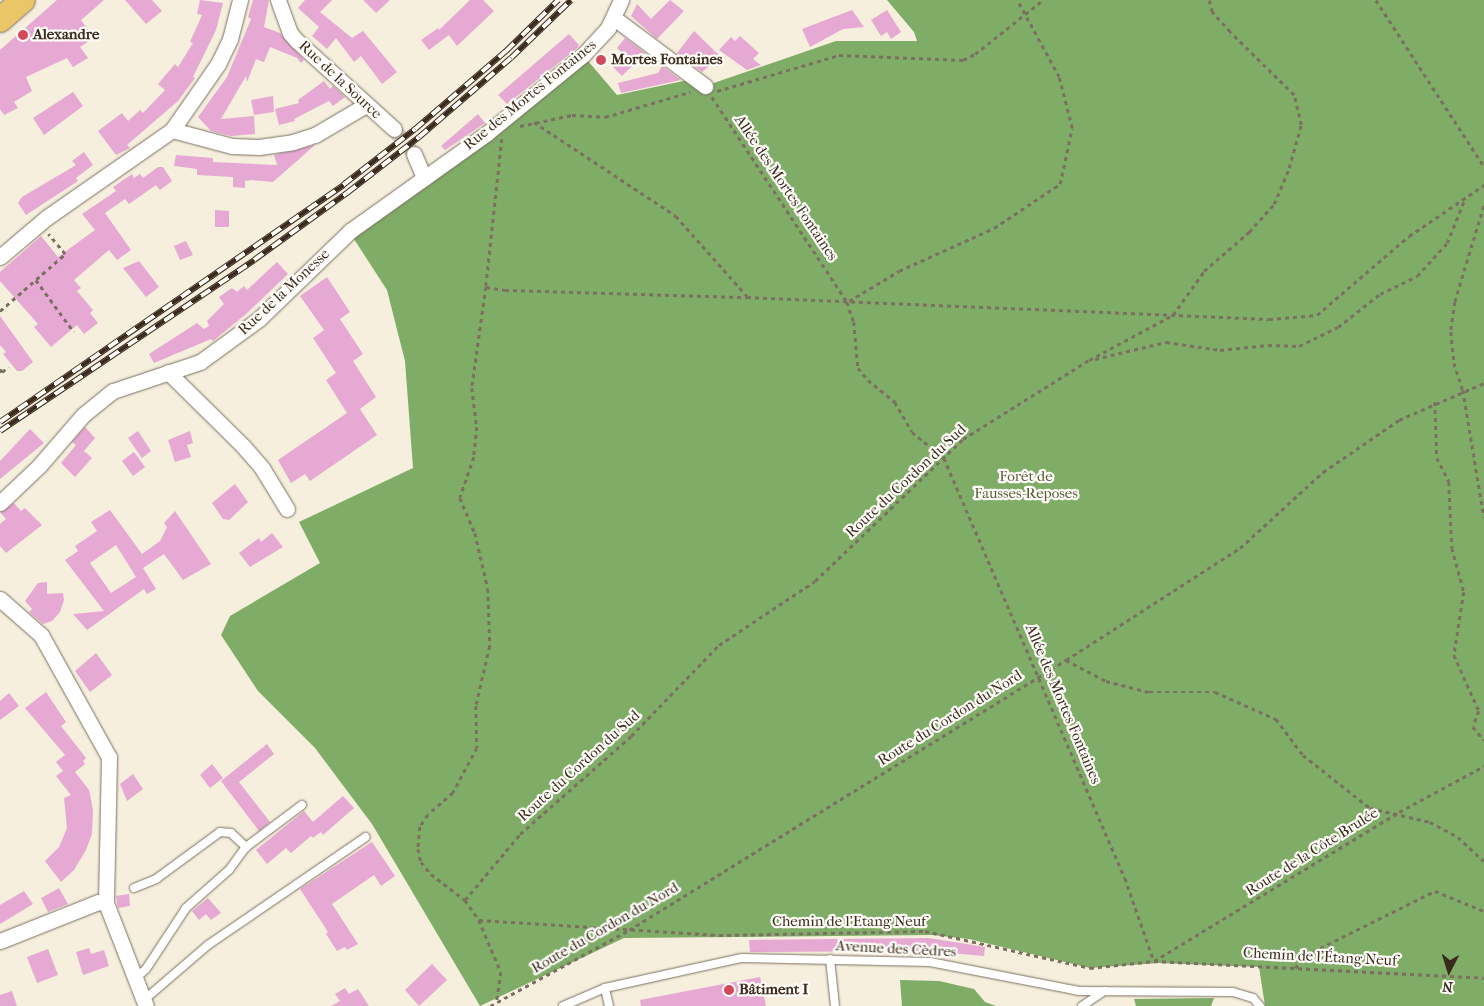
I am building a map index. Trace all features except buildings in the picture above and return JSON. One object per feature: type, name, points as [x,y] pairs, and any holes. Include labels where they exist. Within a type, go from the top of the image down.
[{"type":"main road","points":[[0,20],[23,0]]},
{"type":"street","points":[[0,257],[40,224],[172,130],[218,64],[230,39],[240,0]]},
{"type":"street","name":"Rue de la Source","points":[[278,0],[290,33],[297,41],[394,129]]},
{"type":"street","name":"Rue des Mortes Fontaines","points":[[424,178],[486,134],[583,55],[614,18],[621,0]]},
{"type":"street","points":[[614,18],[708,90]]},
{"type":"street","points":[[172,130],[232,146],[259,147],[293,142],[315,134],[366,105]]},
{"type":"street","points":[[414,154],[424,178]]},
{"type":"street","name":"Rue de la Monesse","points":[[0,503],[39,466],[83,415],[113,391],[200,362],[224,347],[259,319],[350,231],[424,178]]},
{"type":"street","points":[[168,372],[244,446],[262,468],[287,508]]},
{"type":"street","points":[[0,599],[42,635],[109,757],[106,903],[145,1003]]},
{"type":"street","points":[[0,941],[98,902],[106,903]]},
{"type":"lane","points":[[136,978],[146,969],[186,908],[229,870],[246,847],[302,805]]},
{"type":"lane","points":[[134,888],[156,879],[220,832],[231,833],[246,847]]},
{"type":"lane","points":[[145,1003],[208,945],[366,837]]},
{"type":"lane","name":"Avenue des Cèdres","points":[[563,1006],[604,988],[742,958],[930,962],[1043,986],[1104,991],[1233,992],[1253,998],[1260,1006]]},
{"type":"lane","points":[[830,959],[836,1006]]},
{"type":"lane","points":[[604,988],[608,1006]]},
{"type":"lane","points":[[1082,1006],[1104,991]]},
{"type":"path","points":[[848,302],[899,271],[994,228],[1060,184],[1072,128],[1060,77],[1018,0]]},
{"type":"path","points":[[515,128],[533,121],[572,115],[605,117],[693,91],[708,90],[839,55],[963,60],[1026,15],[1042,0]]},
{"type":"path","points":[[1174,315],[1204,270],[1249,232],[1274,204],[1289,168],[1301,125],[1294,95],[1212,12],[1209,0]]},
{"type":"path","points":[[1376,0],[1484,166]]},
{"type":"path","name":"Allée des Mortes Fontaines","points":[[708,90],[848,302],[854,322],[858,368],[868,380],[895,402],[912,432],[944,458],[1125,878],[1154,962]]},
{"type":"path","points":[[533,121],[676,216],[747,297]]},
{"type":"path","points":[[486,134],[499,134],[503,141]]},
{"type":"path","points":[[497,1002],[500,972],[479,920],[465,900],[431,874],[421,862],[418,848],[420,827],[428,815],[453,793],[477,748],[476,706],[490,646],[488,589],[475,533],[460,498],[474,457],[477,427],[472,388],[503,141],[509,134]]},
{"type":"path","points":[[486,287],[592,294],[747,297],[1269,319],[1317,315],[1409,236],[1465,200],[1484,185]]},
{"type":"path","points":[[1089,360],[1166,342],[1220,350],[1268,344],[1299,346],[1338,326],[1380,294],[1418,276],[1447,243],[1465,200]]},
{"type":"path","points":[[1484,206],[1455,302],[1451,332],[1454,363],[1464,390],[1484,517]]},
{"type":"path","points":[[0,311],[65,254],[50,237]]},
{"type":"path","points":[[36,280],[74,332]]},
{"type":"path","name":"Route du Cordon du Sud","points":[[465,900],[520,834],[632,736],[719,645],[815,581],[963,440],[1089,360],[1174,315]]},
{"type":"path","points":[[0,369],[2,372],[8,368]]},
{"type":"path","name":"Route du Cordon du Nord","points":[[490,1006],[629,930],[1066,660],[1240,548],[1323,472],[1399,420],[1435,402],[1484,383]]},
{"type":"path","points":[[1435,402],[1436,458],[1448,482],[1452,548],[1464,592],[1454,655],[1479,711],[1473,727],[1484,740]]},
{"type":"path","points":[[1066,660],[1106,681],[1149,692],[1215,692],[1276,719],[1303,755],[1370,808],[1398,812],[1430,822],[1458,837],[1484,861]]},
{"type":"path","name":"Route de la Côte Brulée","points":[[1154,962],[1398,812],[1484,766]]},
{"type":"path","points":[[1295,968],[1306,955],[1435,891],[1484,911]]},
{"type":"path","name":"Chemin de l'Etang Neuf","points":[[479,920],[719,935],[925,931],[1090,968],[1154,962]]},
{"type":"path","name":"Chemin de l'Étang Neuf","points":[[1154,962],[1484,978]]},
{"type":"green space","name":"Forêt de Fausses-Reposes","points":[[887,0],[1484,0],[1484,1006],[1265,1006],[1259,967],[1159,963],[1090,968],[969,939],[932,935],[624,938],[480,1006],[372,824],[315,748],[258,691],[221,635],[230,616],[320,563],[299,522],[413,468],[405,361],[387,290],[352,236],[494,135],[588,61],[617,95],[693,79],[705,86],[836,41],[917,41],[914,32]]},
{"type":"green space","points":[[900,980],[939,981],[974,989],[985,1002],[996,1006],[902,1006]]},
{"type":"green space","points":[[1214,998],[1211,1006],[1136,1006],[1134,999]]},
{"type":"tunnel","points":[[394,129],[414,154]]},
{"type":"railway","points":[[0,422],[343,185],[415,129],[506,51],[558,0]]},
{"type":"railway","points":[[0,431],[254,260],[347,193],[419,137],[511,58],[571,0]]},
{"type":"place","name":"Alexandre","points":[[23,35]]},
{"type":"place","name":"Mortes Fontaines","points":[[601,60]]},
{"type":"place","name":"Bâtiment I","points":[[729,990]]}]
